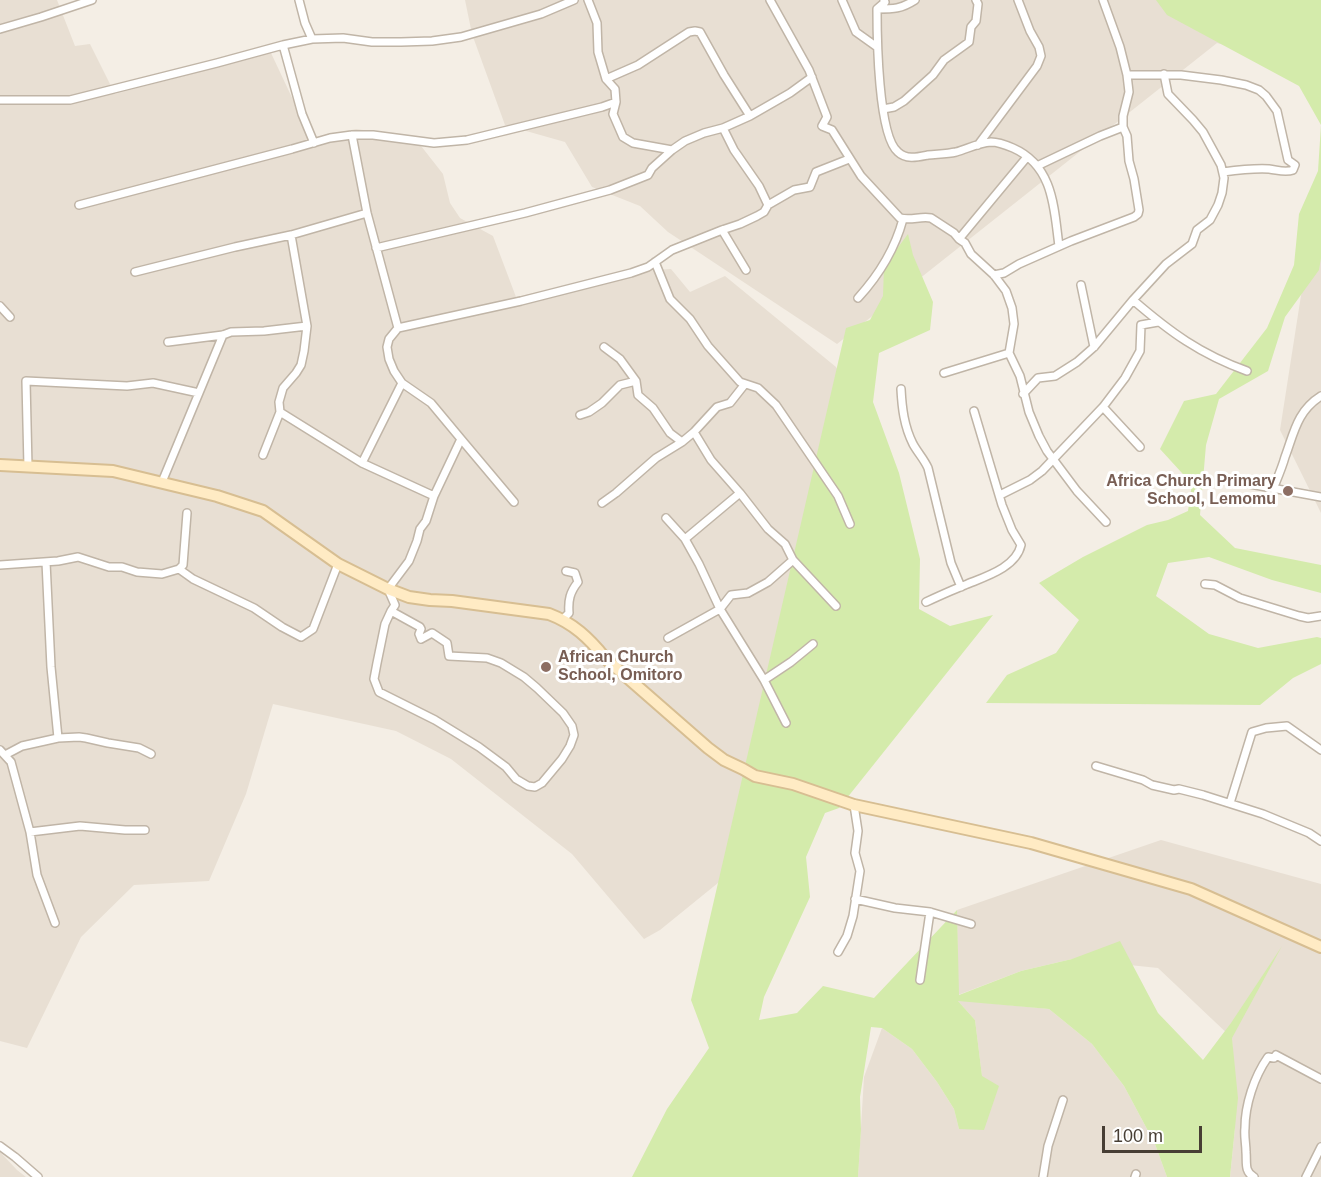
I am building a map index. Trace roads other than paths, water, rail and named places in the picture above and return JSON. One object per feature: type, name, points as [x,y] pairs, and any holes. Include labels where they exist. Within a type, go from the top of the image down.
[{"type":"main road","points":[[0,465],[113,471],[217,496],[263,511],[338,564],[409,597],[549,614],[563,619],[593,642],[605,658],[708,748],[755,776],[793,784],[854,805],[1031,843],[1191,889],[1321,947]]},
{"type":"street","points":[[0,29],[92,0]]},
{"type":"street","points":[[299,0],[312,39]]},
{"type":"street","points":[[0,100],[70,100],[312,39],[343,38],[372,42],[401,42],[461,37],[541,14],[574,0]]},
{"type":"street","points":[[588,0],[597,23],[598,52],[606,79],[615,90],[616,102],[613,114],[623,137],[633,143],[672,150]]},
{"type":"street","points":[[770,0],[812,77],[827,117],[822,126],[832,130],[861,176],[895,214],[903,219],[931,218],[954,233],[1004,288],[1009,298],[1014,324],[1009,353],[1020,376],[1023,394],[1039,436],[1053,460],[1106,522]]},
{"type":"street","points":[[842,0],[856,32],[877,47]]},
{"type":"street","points":[[884,0],[885,2],[877,9],[877,47],[880,87],[892,147],[908,158],[955,152],[992,142],[1004,144],[1019,151],[1038,166],[1050,187],[1059,246]]},
{"type":"street","points":[[877,9],[896,9],[915,0]]},
{"type":"street","points":[[884,109],[894,107],[904,101],[933,75],[944,60],[969,42],[971,27],[976,21],[978,4],[976,0]]},
{"type":"street","points":[[978,145],[1037,66],[1041,56],[1018,0]]},
{"type":"street","points":[[994,275],[1004,273],[1059,246],[1138,214],[1127,136],[1123,127],[1123,116],[1129,92],[1127,75],[1120,47],[1103,0]]},
{"type":"street","points":[[606,79],[638,65],[689,32],[700,32],[750,116]]},
{"type":"street","points":[[283,45],[302,114],[314,143]]},
{"type":"street","points":[[1127,75],[1164,74],[1221,80],[1246,85],[1259,90],[1266,96],[1277,111],[1288,160],[1295,165],[1293,170],[1287,172],[1253,169],[1223,172]]},
{"type":"street","points":[[1023,394],[1038,378],[1055,376],[1077,362],[1094,347],[1132,300],[1166,264],[1192,244],[1197,230],[1210,220],[1218,206],[1222,193],[1223,172],[1203,132],[1168,94],[1164,74]]},
{"type":"street","points":[[376,248],[525,213],[610,190],[648,175],[652,168],[685,141],[750,116],[790,93],[812,77]]},
{"type":"street","points":[[79,205],[330,138],[373,135],[434,143],[467,140],[616,102]]},
{"type":"street","points":[[1038,166],[1123,127]]},
{"type":"street","points":[[723,128],[734,150],[759,186],[768,206]]},
{"type":"street","points":[[352,135],[367,213],[398,328]]},
{"type":"street","points":[[660,147],[662,159]]},
{"type":"street","points":[[959,239],[1027,157]]},
{"type":"street","points":[[514,502],[431,404],[402,383],[389,359],[387,347],[389,339],[398,328],[595,283],[648,267],[672,250],[757,216],[768,206],[794,190],[810,187],[816,172],[849,159]]},
{"type":"street","points":[[135,272],[235,247],[291,236],[367,213]]},
{"type":"street","points":[[858,298],[882,267],[899,235],[903,219]]},
{"type":"street","points":[[722,230],[746,270]]},
{"type":"street","points":[[263,454],[280,412],[279,402],[283,388],[301,364],[307,326],[291,236]]},
{"type":"street","points":[[655,262],[670,298],[690,319],[708,346],[740,382],[758,387],[776,405],[838,496],[850,524]]},
{"type":"street","points":[[1004,273],[1004,288]]},
{"type":"street","points":[[1081,285],[1094,347]]},
{"type":"street","points":[[1132,300],[1191,345],[1224,362],[1247,370]]},
{"type":"street","points":[[0,306],[10,317]]},
{"type":"street","points":[[1000,495],[1030,480],[1042,471],[1103,407],[1125,378],[1140,351],[1141,325],[1158,322]]},
{"type":"street","points":[[168,342],[231,332],[307,326]]},
{"type":"street","points":[[162,482],[223,335]]},
{"type":"street","points":[[604,347],[620,359],[636,381],[638,395],[653,408],[670,433],[682,442]]},
{"type":"street","points":[[944,373],[1009,353]]},
{"type":"street","points":[[28,467],[26,381],[127,386],[153,382],[200,393]]},
{"type":"street","points":[[580,415],[596,408],[620,385],[636,381]]},
{"type":"street","points":[[362,463],[402,383]]},
{"type":"street","points":[[602,503],[616,494],[656,458],[694,432],[717,407],[730,403],[745,384]]},
{"type":"street","points":[[901,388],[906,427],[928,468],[951,563],[961,587]]},
{"type":"street","points":[[1273,489],[1297,421],[1304,411],[1321,396]]},
{"type":"street","points":[[1103,407],[1140,447]]},
{"type":"street","points":[[926,602],[991,576],[1020,550],[1021,545],[1002,506],[974,411]]},
{"type":"street","points":[[280,412],[362,463],[434,496]]},
{"type":"street","points":[[694,432],[711,460],[768,529],[785,544],[793,560],[836,606]]},
{"type":"street","points":[[391,610],[420,627],[421,639],[432,633],[447,643],[449,656],[487,658],[501,663],[524,677],[563,713],[572,726],[574,735],[562,759],[542,783],[535,787],[528,786],[479,747],[435,720],[379,692],[374,680],[385,624],[391,610],[395,605],[388,589],[409,561],[434,496],[461,439]]},
{"type":"street","points":[[1228,480],[1321,497]]},
{"type":"street","points":[[685,539],[740,493]]},
{"type":"street","points":[[0,565],[58,561],[78,557],[109,567],[162,574],[179,569],[183,565],[187,513]]},
{"type":"street","points":[[666,518],[685,539],[720,609],[764,680],[786,723]]},
{"type":"street","points":[[668,638],[720,609],[731,595],[748,593],[768,582],[793,560]]},
{"type":"street","points":[[46,562],[51,667],[58,738]]},
{"type":"street","points":[[179,569],[193,579],[254,608],[301,637],[313,629],[338,564]]},
{"type":"street","points":[[563,619],[569,613],[569,598],[573,588],[579,582],[575,573],[566,571]]},
{"type":"street","points":[[1205,584],[1215,585],[1240,598],[1299,616],[1308,618],[1321,616]]},
{"type":"street","points":[[764,680],[813,644]]},
{"type":"street","points":[[1230,803],[1252,732],[1287,726],[1321,750]]},
{"type":"street","points":[[55,923],[37,875],[30,832],[11,762],[3,753],[58,738],[86,738],[139,748],[151,754]]},
{"type":"street","points":[[1096,765],[1152,785],[1179,789],[1263,814],[1309,832],[1321,841]]},
{"type":"street","points":[[838,952],[853,916],[860,872],[855,853],[858,831],[854,805]]},
{"type":"street","points":[[30,832],[80,826],[145,830]]},
{"type":"street","points":[[855,899],[895,909],[930,912],[971,924]]},
{"type":"street","points":[[920,980],[930,912]]},
{"type":"street","points":[[1254,1177],[1246,1169],[1246,1113],[1254,1083],[1268,1057],[1274,1058],[1276,1055],[1321,1079]]},
{"type":"street","points":[[1043,1177],[1048,1146],[1063,1100]]},
{"type":"street","points":[[0,1146],[38,1177]]},
{"type":"street","points":[[1306,1177],[1321,1147]]},
{"type":"place","name":"Africa Church Primary School, Lemomu","points":[[1288,491]]},
{"type":"place","name":"African Church School, Omitoro","points":[[546,667]]}]
